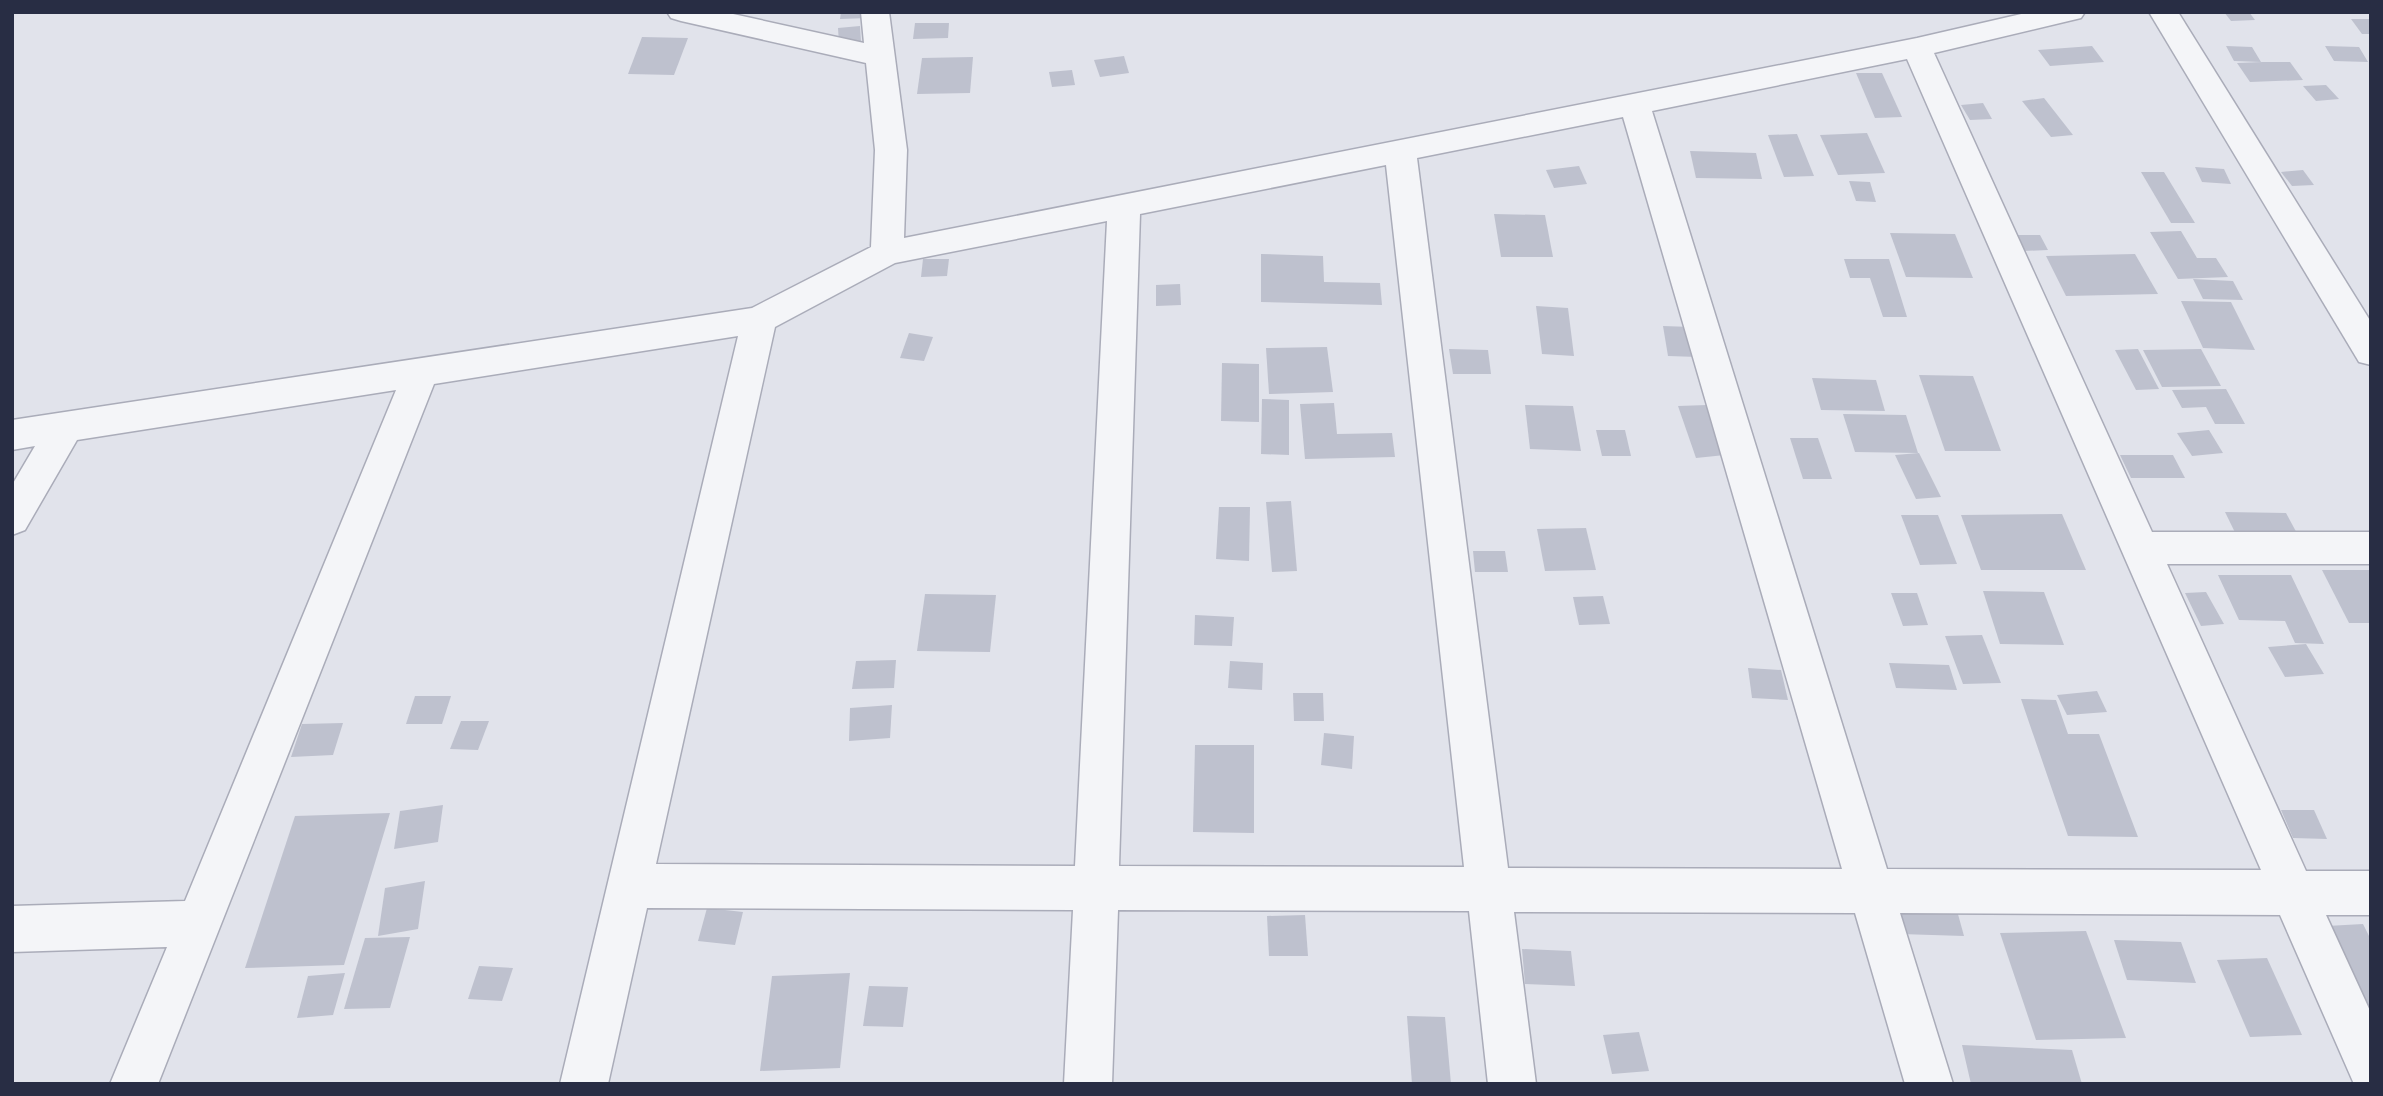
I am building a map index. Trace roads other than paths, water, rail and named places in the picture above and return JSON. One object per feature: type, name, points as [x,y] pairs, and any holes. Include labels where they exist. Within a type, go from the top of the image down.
[{"type":"street","points":[[681,12],[880,56]]},
{"type":"street","points":[[875,12],[891,149],[887,253]]},
{"type":"street","points":[[12,435],[759,320],[887,253],[1917,48],[2071,12]]},
{"type":"street","points":[[2163,12],[2371,352]]},
{"type":"street","points":[[1917,48],[2371,1068]]},
{"type":"street","points":[[1635,104],[1928,1084]]},
{"type":"street","points":[[1400,151],[1512,1084]]},
{"type":"street","points":[[1088,1084],[1124,206]]},
{"type":"street","points":[[584,1084],[759,320]]},
{"type":"street","points":[[134,1084],[421,373]]},
{"type":"street","points":[[12,519],[65,427]]},
{"type":"street","points":[[2139,548],[2371,548]]},
{"type":"street","points":[[629,886],[2371,893]]},
{"type":"street","points":[[12,929],[199,923]]}]
